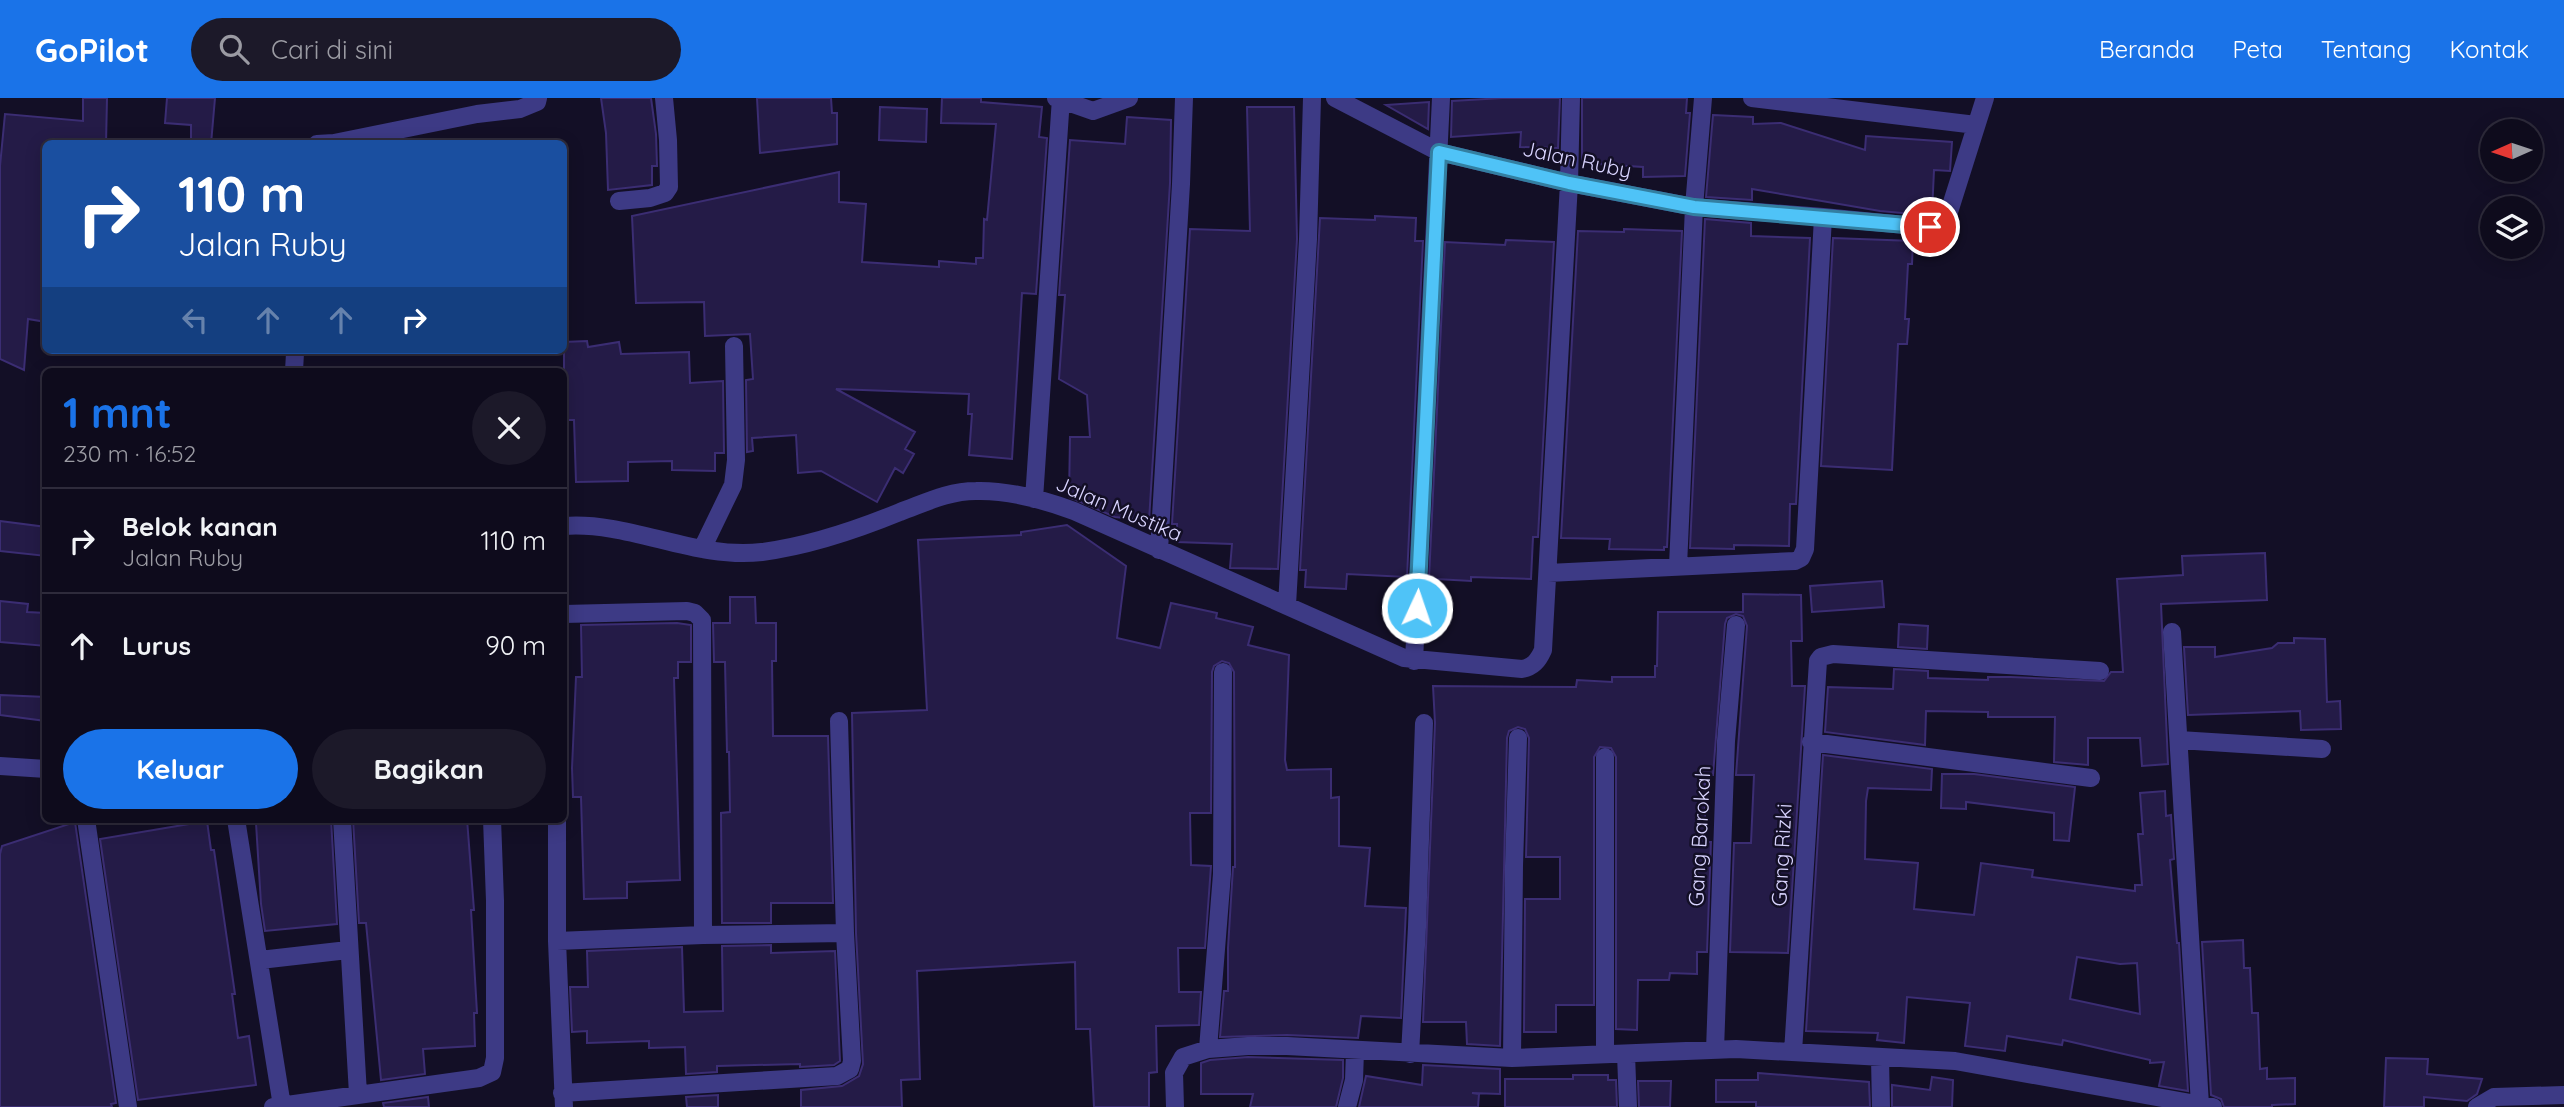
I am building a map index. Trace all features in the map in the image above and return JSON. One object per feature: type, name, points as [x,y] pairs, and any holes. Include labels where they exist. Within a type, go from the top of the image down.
[{"type":"street","points":[[349,140],[477,114],[520,109],[537,102],[538,98]]},
{"type":"street","points":[[619,201],[650,198],[665,193],[669,187],[664,98]]},
{"type":"street","points":[[1034,499],[1060,99],[1093,111],[1129,98]]},
{"type":"street","points":[[1159,550],[1184,98]]},
{"type":"street","points":[[1287,605],[1308,239],[1312,98]]},
{"type":"street","name":"Jalan Ruby","points":[[1335,98],[1439,152],[1569,183],[1694,207],[1924,228],[1941,222],[1949,212],[1976,125]]},
{"type":"street","points":[[1414,660],[1441,98]]},
{"type":"street","points":[[1571,98],[1569,183],[1548,573],[1795,561],[1801,558],[1804,552],[1823,218]]},
{"type":"street","points":[[1678,566],[1694,207],[1703,98]]},
{"type":"street","points":[[1752,98],[1976,125],[1985,98]]},
{"type":"street","points":[[702,549],[733,485],[736,460],[734,346]]},
{"type":"street","name":"Jalan Mustika","points":[[567,526],[611,527],[702,549],[733,553],[761,552],[793,547],[858,527],[941,495],[975,491],[1034,499],[1074,511],[1394,654],[1414,660],[1522,669],[1538,661],[1543,650],[1548,573]]},
{"type":"street","points":[[567,614],[687,611],[695,613],[702,620],[703,935]]},
{"type":"street","name":"Gang Barokah","points":[[1715,1050],[1727,741],[1736,625]]},
{"type":"street","points":[[1175,1107],[1174,1073],[1179,1061],[1189,1054],[1208,1049],[1287,1046],[1512,1058],[1715,1050],[1955,1061],[2142,1101],[2206,1106],[2172,632]]},
{"type":"street","name":"Gang Rizki","points":[[1793,1052],[1811,742],[1818,661],[1821,657],[1833,654],[2100,671]]},
{"type":"street","points":[[1208,1049],[1222,874],[1223,672]]},
{"type":"street","points":[[557,823],[557,942],[563,1100],[844,1075],[850,1069],[852,1061],[845,933],[839,720]]},
{"type":"street","points":[[1409,1054],[1417,927],[1424,723]]},
{"type":"street","points":[[1512,1058],[1518,738]]},
{"type":"street","points":[[2179,740],[2322,749]]},
{"type":"street","points":[[1811,742],[2091,778]]},
{"type":"street","points":[[1605,757],[1605,1054]]},
{"type":"street","points":[[0,766],[42,769]]},
{"type":"street","points":[[87,823],[128,1107]]},
{"type":"street","points":[[237,823],[282,1106]]},
{"type":"street","points":[[342,823],[358,1094]]},
{"type":"street","points":[[273,1107],[480,1077],[492,1072],[495,1066],[492,823]]},
{"type":"street","points":[[557,942],[703,935],[845,933]]},
{"type":"street","points":[[260,960],[348,950]]},
{"type":"street","points":[[1348,1107],[1354,1080],[1355,1051]]},
{"type":"street","points":[[1626,1054],[1628,1107]]},
{"type":"street","points":[[1880,1058],[1881,1107]]},
{"type":"street","points":[[2477,1107],[2494,1097],[2564,1095]]},
{"type":"building","points":[[83,98],[107,98],[106,140],[42,140],[42,321],[28,319],[24,370],[0,359],[0,166],[5,114],[83,121]]},
{"type":"building","points":[[167,98],[215,98],[211,140],[191,140],[191,125],[165,123]]},
{"type":"building","points":[[601,98],[651,98],[657,166],[652,166],[652,185],[608,190],[606,133]]},
{"type":"building","points":[[757,98],[831,98],[832,113],[837,113],[837,144],[760,153]]},
{"type":"building","points":[[942,98],[981,98],[981,102],[1042,107],[1039,137],[1047,138],[1036,294],[1022,293],[1012,459],[969,455],[972,414],[968,414],[969,394],[836,389],[915,432],[905,449],[914,454],[903,473],[895,468],[877,502],[821,471],[798,473],[796,435],[752,438],[753,451],[747,452],[746,380],[753,379],[750,334],[705,336],[704,302],[636,303],[632,216],[839,172],[839,202],[866,204],[862,262],[939,267],[939,261],[976,264],[976,258],[983,258],[984,219],[987,220],[996,124],[941,123]]},
{"type":"building","points":[[1560,98],[1558,148],[1520,147],[1521,132],[1451,137],[1452,101]]},
{"type":"building","points":[[1582,98],[1687,98],[1686,113],[1690,113],[1685,176],[1643,177],[1643,167],[1582,163]]},
{"type":"building","points":[[1429,102],[1428,129],[1386,105]]},
{"type":"building","points":[[880,107],[927,109],[926,142],[879,140]]},
{"type":"building","points":[[1247,107],[1294,107],[1297,239],[1278,569],[1230,568],[1232,544],[1177,542],[1177,524],[1172,524],[1190,229],[1250,231]]},
{"type":"building","points":[[1713,115],[1753,117],[1753,124],[1781,123],[1865,150],[1866,136],[1952,142],[1950,171],[1934,170],[1932,213],[1924,215],[1880,211],[1752,189],[1752,200],[1706,197]]},
{"type":"building","points":[[1127,117],[1171,120],[1170,183],[1149,521],[1115,517],[1069,497],[1070,437],[1090,437],[1087,395],[1059,379],[1065,295],[1059,295],[1070,140],[1125,144]]},
{"type":"building","points":[[1375,216],[1416,218],[1415,241],[1423,241],[1407,577],[1347,574],[1346,589],[1305,587],[1306,570],[1300,570],[1320,218],[1375,220]]},
{"type":"building","points":[[1705,219],[1751,223],[1751,236],[1810,238],[1796,504],[1790,504],[1789,546],[1734,545],[1734,549],[1690,548]]},
{"type":"building","points":[[1624,229],[1682,231],[1667,547],[1664,547],[1664,550],[1609,549],[1610,539],[1561,538],[1578,231],[1624,232]]},
{"type":"building","points":[[1833,238],[1913,241],[1912,264],[1908,264],[1905,319],[1909,319],[1907,344],[1898,344],[1892,470],[1821,466]]},
{"type":"building","points":[[1506,240],[1554,242],[1538,537],[1533,537],[1531,579],[1471,577],[1471,581],[1429,578],[1445,242],[1505,245]]},
{"type":"building","points":[[587,341],[588,347],[619,342],[621,354],[689,352],[690,383],[723,381],[724,453],[715,453],[715,471],[672,470],[672,461],[628,462],[628,481],[576,482],[574,420],[567,420],[567,368],[564,368],[564,354],[567,354],[567,342]]},
{"type":"building","points":[[0,521],[42,526],[42,556],[0,551]]},
{"type":"building","points":[[1067,525],[1126,566],[1117,638],[1160,648],[1171,603],[1217,613],[1216,618],[1253,627],[1248,645],[1289,655],[1285,760],[1287,770],[1331,769],[1331,798],[1339,797],[1339,846],[1370,848],[1365,906],[1406,908],[1401,1018],[1361,1016],[1358,1038],[1287,1035],[1220,1037],[1224,991],[1228,991],[1228,948],[1235,867],[1234,672],[1229,663],[1222,661],[1214,666],[1212,672],[1211,813],[1190,813],[1191,865],[1211,866],[1205,948],[1178,948],[1179,992],[1201,992],[1199,1025],[1156,1026],[1157,1072],[1149,1073],[1149,1107],[1094,1107],[1090,1029],[1076,1029],[1075,962],[917,971],[920,1079],[901,1080],[902,1107],[801,1107],[801,1090],[842,1086],[859,1076],[863,1064],[856,933],[852,713],[927,710],[918,540],[1021,535],[1021,532]]},
{"type":"building","points":[[2265,553],[2267,600],[2161,604],[2168,764],[2142,766],[2140,738],[2088,738],[2088,765],[2054,762],[2055,717],[1988,717],[1988,712],[1926,711],[1925,745],[1825,732],[1828,687],[1893,689],[1894,669],[1928,671],[1928,678],[1988,680],[1988,677],[2011,677],[2104,681],[2111,672],[2123,672],[2117,579],[2183,575],[2182,556]]},
{"type":"building","points":[[1882,581],[1884,607],[1812,612],[1810,586]]},
{"type":"building","points":[[1743,594],[1801,595],[1802,641],[1791,641],[1792,686],[1805,686],[1788,953],[1730,952],[1734,843],[1751,843],[1754,775],[1736,775],[1747,626],[1743,616],[1736,614],[1727,618],[1725,624],[1713,775],[1705,775],[1705,842],[1711,842],[1707,952],[1697,952],[1697,974],[1670,973],[1669,980],[1638,980],[1637,1030],[1616,1029],[1616,757],[1611,748],[1600,747],[1594,757],[1594,1005],[1556,1005],[1556,1032],[1524,1032],[1525,899],[1560,899],[1560,857],[1526,857],[1529,738],[1525,729],[1518,727],[1509,731],[1507,738],[1500,1046],[1467,1044],[1466,1022],[1423,1022],[1435,723],[1433,686],[1576,687],[1577,680],[1612,682],[1612,677],[1655,677],[1658,612],[1743,612]]},
{"type":"building","points":[[730,597],[755,597],[756,623],[776,623],[776,661],[772,661],[773,736],[828,736],[833,903],[771,903],[771,923],[722,923],[721,813],[730,812],[729,752],[725,662],[714,662],[713,623],[730,623]]},
{"type":"building","points":[[0,601],[28,604],[27,612],[42,613],[42,646],[0,642]]},
{"type":"building","points":[[1899,624],[1928,626],[1927,649],[1898,647]]},
{"type":"building","points":[[581,625],[691,625],[691,662],[678,662],[678,678],[674,678],[680,880],[627,882],[627,898],[584,899],[581,797],[573,797],[572,768],[576,677],[582,677]]},
{"type":"building","points":[[2294,638],[2325,639],[2327,702],[2340,701],[2341,729],[2301,730],[2300,711],[2188,715],[2184,647],[2215,647],[2215,657],[2272,648],[2278,643],[2294,643]]},
{"type":"building","points":[[0,695],[42,697],[42,720],[0,715]]},
{"type":"building","points":[[1823,755],[1932,769],[1931,790],[1868,788],[1866,801],[1865,859],[1918,863],[1914,909],[1974,915],[1981,863],[2033,870],[2032,877],[2135,891],[2135,885],[2142,885],[2138,834],[2143,834],[2140,793],[2165,791],[2166,816],[2171,815],[2174,859],[2170,860],[2179,943],[2188,1091],[2159,1086],[2164,1062],[2150,1063],[2150,1060],[2063,1040],[2062,1045],[2007,1036],[2005,1051],[1965,1046],[1970,1003],[1907,997],[1904,1043],[1877,1040],[1878,1033],[1806,1031]],"holes":[[[2077,957],[2120,964],[2137,963],[2140,1014],[2070,999]]]},
{"type":"building","points":[[1942,774],[1974,774],[2075,787],[2069,841],[2054,840],[2054,813],[1966,802],[1966,809],[1941,808]]},
{"type":"building","points":[[75,823],[116,1103],[111,1104],[112,1107],[0,1107],[2,846]]},
{"type":"building","points":[[207,823],[211,850],[214,850],[235,994],[232,994],[238,1038],[249,1036],[256,1085],[138,1100],[100,839]]},
{"type":"building","points":[[256,823],[331,823],[337,924],[265,931]]},
{"type":"building","points":[[353,823],[467,823],[474,910],[471,910],[477,1013],[474,1013],[475,1046],[423,1049],[425,1074],[381,1080],[366,923],[359,923]]},
{"type":"building","points":[[2243,940],[2244,968],[2250,968],[2252,1013],[2258,1013],[2260,1069],[2267,1068],[2267,1079],[2295,1078],[2295,1104],[2224,1107],[2221,1099],[2211,1095],[2202,942]]},
{"type":"building","points":[[771,945],[771,953],[835,951],[840,1061],[834,1065],[717,1066],[717,1072],[686,1074],[685,1047],[649,1048],[649,1041],[587,1043],[587,1031],[572,1032],[570,987],[588,987],[587,951],[682,947],[684,1012],[723,1011],[722,946]]},
{"type":"building","points":[[1248,1057],[1343,1060],[1343,1078],[1336,1107],[1250,1107],[1253,1094],[1201,1094],[1201,1063]]},
{"type":"building","points":[[2386,1058],[2428,1059],[2427,1074],[2482,1079],[2477,1094],[2467,1101],[2424,1097],[2424,1107],[2384,1107]]},
{"type":"building","points":[[1423,1065],[1500,1069],[1500,1094],[1472,1093],[1479,1094],[1478,1107],[1359,1107],[1366,1076],[1422,1085]]},
{"type":"building","points":[[1758,1073],[1869,1082],[1870,1107],[1756,1107],[1756,1102],[1716,1102],[1716,1080],[1758,1080]]},
{"type":"building","points":[[1573,1075],[1608,1075],[1608,1080],[1616,1080],[1617,1107],[1505,1107],[1505,1079],[1573,1079]]},
{"type":"building","points":[[1932,1077],[1953,1080],[1952,1107],[1892,1107],[1892,1085],[1930,1090]]},
{"type":"building","points":[[1638,1081],[1671,1081],[1670,1107],[1639,1107]]},
{"type":"building","points":[[718,1095],[718,1107],[687,1107],[686,1097]]},
{"type":"building","points":[[428,1097],[429,1107],[384,1107],[383,1103]]},
{"type":"route","points":[[1417,608],[1439,152],[1569,183],[1694,207],[1930,227]]}]
